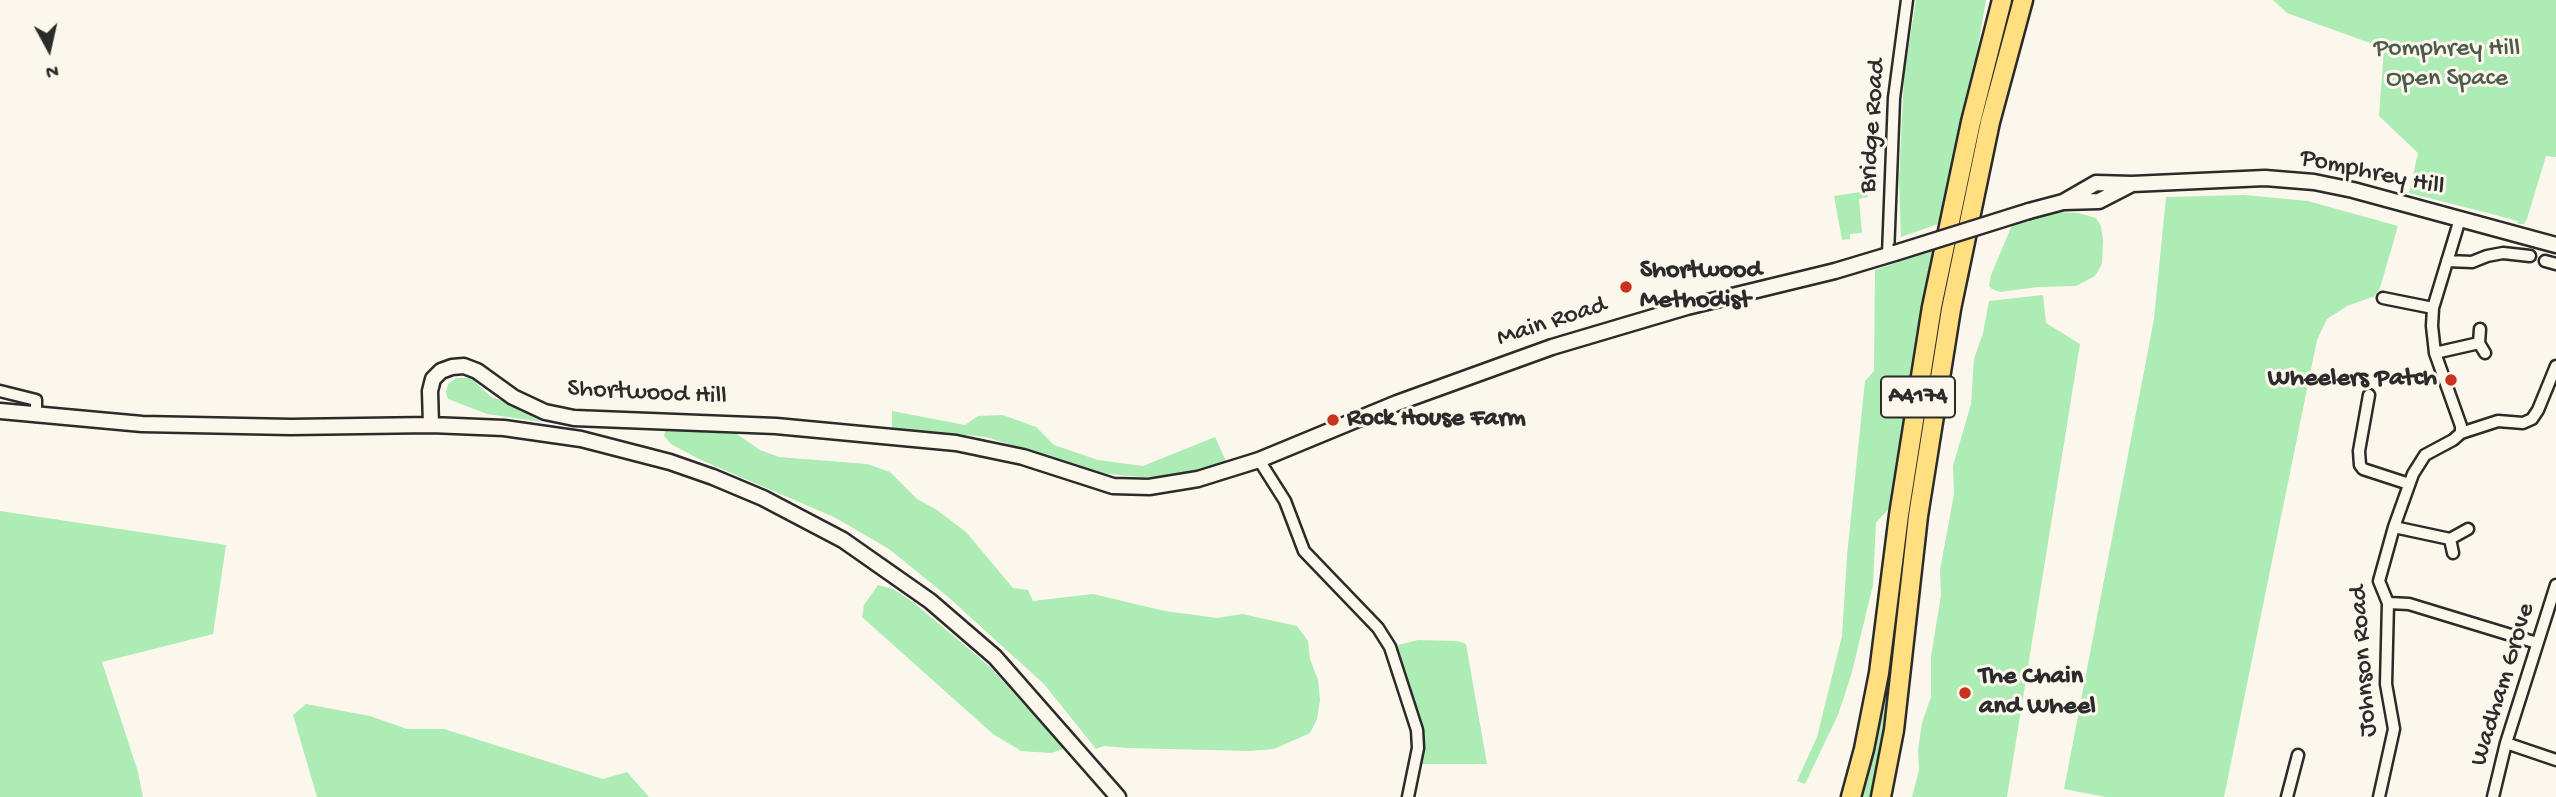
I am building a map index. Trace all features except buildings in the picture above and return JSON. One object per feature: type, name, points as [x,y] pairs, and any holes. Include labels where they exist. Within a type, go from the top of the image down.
[{"type":"highway","name":"A4174","points":[[1851,797],[1864,749],[1879,673],[1899,515],[1932,307],[1971,122],[2002,0]]},
{"type":"highway","name":"A4174","points":[[1881,797],[1894,730],[1918,516],[1951,309],[1990,122],[2023,0]]},
{"type":"main road","name":"Pomphrey Hill","points":[[2029,211],[2063,202],[2099,201],[2132,184],[2265,178],[2314,182],[2556,245]]},
{"type":"main road","name":"Main Road","points":[[1259,460],[1397,403],[1552,347],[1687,307],[1835,271],[2029,211]]},
{"type":"main road","name":"Shortwood Hill","points":[[431,425],[430,391],[433,379],[441,371],[464,366],[477,371],[513,397],[545,412],[574,418],[776,426],[956,443],[1023,457],[1112,486],[1149,487],[1198,479],[1259,460]]},
{"type":"main road","points":[[0,411],[36,416],[163,424],[290,427],[431,425],[504,428],[581,439],[670,462],[763,498],[843,540],[930,601],[995,657],[1118,797]]},
{"type":"street","name":"Bridge Road","points":[[1891,254],[1894,98],[1907,0]]},
{"type":"street","points":[[2460,219],[2433,308],[2432,326],[2435,353],[2461,426],[2461,433],[2498,421],[2523,422],[2532,419],[2553,361]]},
{"type":"street","points":[[2447,261],[2472,262],[2503,253],[2530,256]]},
{"type":"street","points":[[2544,261],[2556,264]]},
{"type":"street","points":[[2383,298],[2433,308]]},
{"type":"street","points":[[2480,329],[2479,343],[2485,353]]},
{"type":"street","points":[[2435,353],[2479,343]]},
{"type":"street","points":[[0,391],[36,400],[36,416]]},
{"type":"street","points":[[2369,395],[2359,451],[2360,465],[2363,469],[2409,484]]},
{"type":"street","name":"Johnson Road","points":[[2379,797],[2395,729],[2386,684],[2388,603],[2379,581],[2409,484],[2424,455],[2461,433]]},
{"type":"street","points":[[1259,460],[1285,501],[1304,551],[1378,628],[1390,647],[1417,730],[1418,748],[1408,797]]},
{"type":"street","points":[[2394,527],[2450,539],[2468,529]]},
{"type":"street","points":[[2450,539],[2453,553]]},
{"type":"street","name":"Wadham Grove","points":[[2493,797],[2506,743],[2556,585]]},
{"type":"street","points":[[2388,603],[2409,604],[2537,643]]},
{"type":"street","points":[[2506,743],[2556,760]]},
{"type":"street","points":[[2287,797],[2298,755]]},
{"type":"green space","points":[[1916,0],[1986,0],[1974,70],[1938,224],[1901,237],[1899,181],[1904,77]]},
{"type":"green space","points":[[2010,0],[2013,0],[1989,97],[1907,543],[1884,738],[1874,797],[1858,797],[1888,659],[1931,365],[1959,221]]},
{"type":"green space","name":"Pomphrey Hill Open Space","points":[[2273,0],[2556,0],[2556,157],[2546,156],[2524,224],[2409,193],[2418,153],[2379,116],[2384,48],[2287,13]]},
{"type":"green space","points":[[1867,191],[1868,197],[1859,199],[1862,233],[1850,234],[1850,239],[1842,240],[1834,196]]},
{"type":"green space","points":[[2244,195],[2308,201],[2398,226],[2380,288],[2375,296],[2347,306],[2327,319],[2317,340],[2224,797],[2106,797],[2064,789],[2154,319],[2166,197]]},
{"type":"green space","points":[[2057,212],[2078,213],[2096,218],[2101,226],[2102,264],[2095,276],[2076,286],[2000,292],[1992,289],[1989,286],[1991,275],[2012,225]]},
{"type":"green space","points":[[1933,250],[1890,508],[1876,522],[1873,585],[1852,672],[1838,715],[1805,784],[1797,781],[1817,737],[1842,636],[1847,556],[1865,381],[1874,371],[1875,270]]},
{"type":"green space","points":[[2043,295],[2046,323],[2080,344],[2007,797],[1912,797],[1919,770],[1918,750],[1922,723],[1931,697],[1931,657],[1941,595],[1940,570],[1954,494],[1953,466],[1971,404],[1974,359],[1983,333],[1989,301]]},
{"type":"green space","points":[[456,378],[471,378],[491,397],[509,403],[542,422],[487,414],[448,399],[448,384]]},
{"type":"green space","points":[[892,411],[965,425],[978,416],[1003,415],[1036,427],[1054,445],[1098,460],[1143,466],[1215,437],[1226,461],[1179,476],[1141,477],[1099,473],[986,437],[892,428]]},
{"type":"green space","points":[[666,428],[728,428],[760,450],[779,457],[867,464],[890,472],[917,499],[966,532],[1013,588],[1028,590],[1033,601],[1093,594],[1165,611],[1217,618],[1242,614],[1297,626],[1308,641],[1310,659],[1318,680],[1320,700],[1317,719],[1310,733],[1274,749],[1248,751],[1104,746],[1096,749],[1044,684],[947,596],[889,549],[834,517],[701,460],[671,444],[664,436]]},
{"type":"green space","points":[[0,511],[226,545],[213,634],[102,662],[138,772],[143,797],[0,797]]},
{"type":"green space","points":[[878,585],[893,589],[914,603],[991,668],[1064,749],[1051,753],[1021,751],[993,734],[862,617],[864,605]]},
{"type":"green space","points":[[1418,640],[1457,641],[1466,644],[1487,764],[1421,764],[1420,719],[1394,646]]},
{"type":"green space","points":[[306,704],[370,716],[407,729],[444,729],[603,779],[627,772],[649,797],[317,797],[293,715]]},
{"type":"place","name":"Shortwood Methodist","points":[[1626,287]]},
{"type":"place","name":"Wheelers Patch","points":[[2451,380]]},
{"type":"place","name":"Rock House Farm","points":[[1333,420]]},
{"type":"place","name":"The Chain and Wheel","points":[[1965,693]]}]
